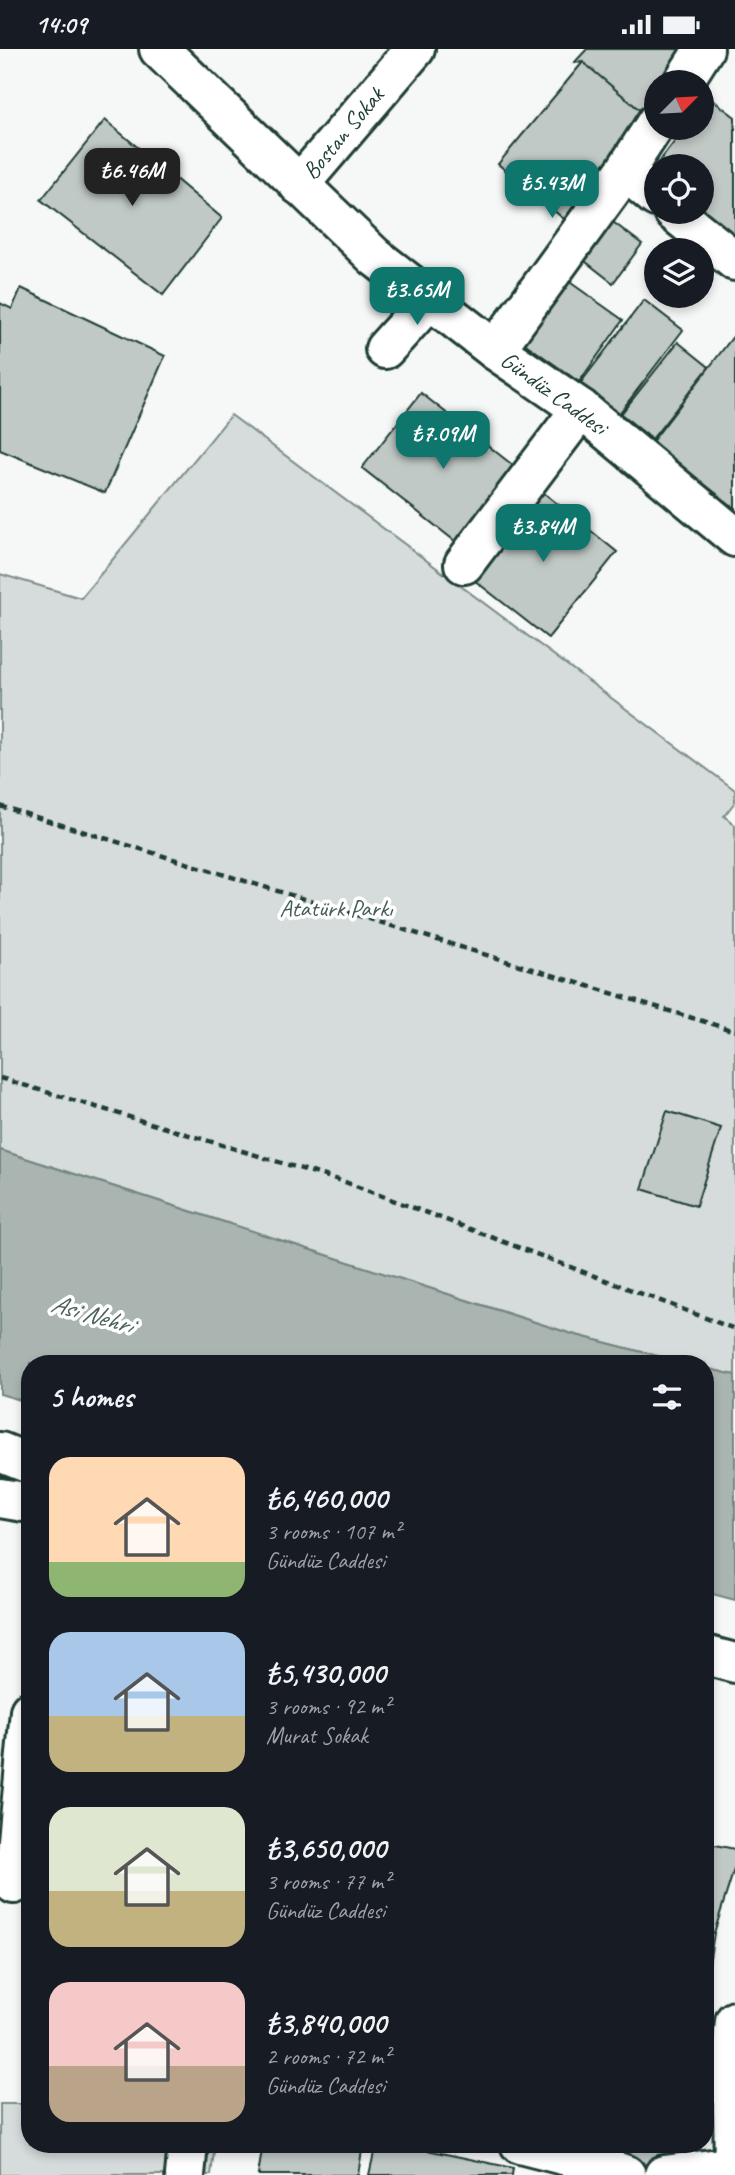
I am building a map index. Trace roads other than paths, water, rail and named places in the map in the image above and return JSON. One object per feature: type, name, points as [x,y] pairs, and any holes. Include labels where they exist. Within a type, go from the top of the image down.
[{"type":"street","name":"Gündüz Caddesi","points":[[159,49],[375,257],[495,350],[581,409],[735,537]]},
{"type":"street","name":"Bostan Sokak","points":[[299,185],[415,49]]},
{"type":"street","points":[[691,70],[704,49]]},
{"type":"street","points":[[725,49],[735,57]]},
{"type":"street","points":[[495,350],[645,140]]},
{"type":"street","points":[[625,171],[644,187]]},
{"type":"street","points":[[689,224],[735,261]]},
{"type":"street","points":[[385,349],[430,299]]},
{"type":"street","points":[[464,563],[581,409]]},
{"type":"street","points":[[0,1452],[21,1460]]},
{"type":"street","points":[[0,1498],[21,1502]]},
{"type":"street","points":[[714,1657],[735,1663]]},
{"type":"street","points":[[14,1884],[21,1808]]},
{"type":"street","points":[[664,2175],[735,2166],[732,2052],[735,2021]]},
{"type":"street","points":[[185,2175],[187,2153]]},
{"type":"street","points":[[558,2153],[626,2175]]},
{"type":"water","name":"Asi Nehri","points":[[0,1150],[572,1334],[654,1355],[21,1355],[21,1400],[0,1394]]},
{"type":"water","points":[[714,1370],[735,1375],[735,1600],[714,1594]]},
{"type":"park label","name":"Atatürk Parkı","points":[[336,908]]}]
